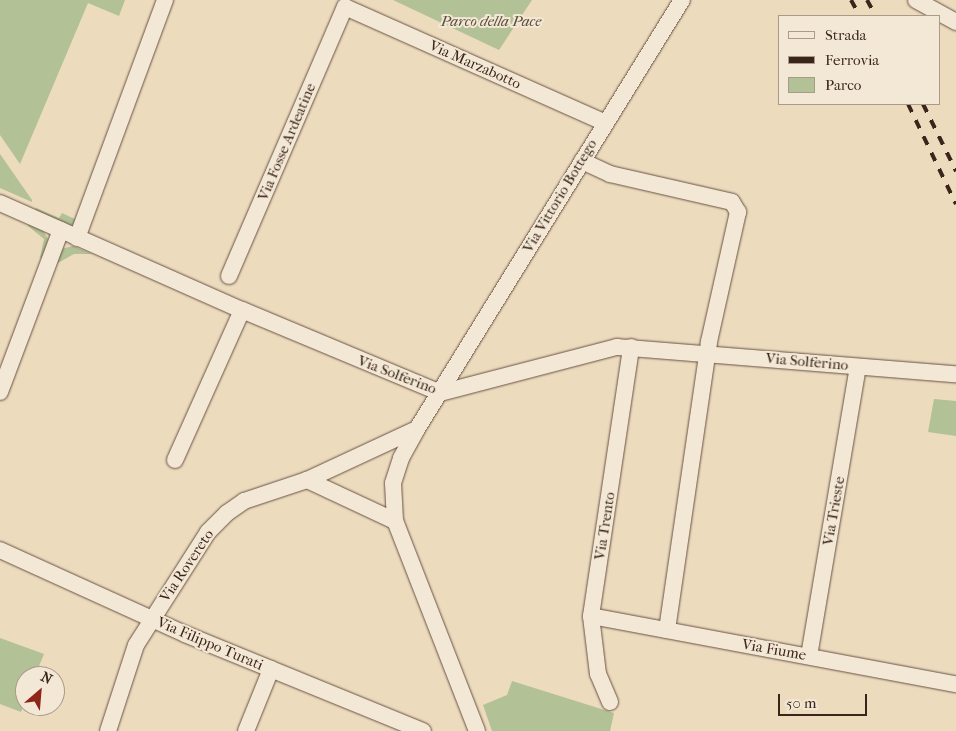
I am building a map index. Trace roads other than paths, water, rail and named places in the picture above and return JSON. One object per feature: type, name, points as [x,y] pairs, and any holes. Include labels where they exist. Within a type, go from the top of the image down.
[{"type":"street","points":[[77,238],[165,0]]},
{"type":"street","name":"Via Vittorio Bottego","points":[[440,393],[682,0]]},
{"type":"street","points":[[916,0],[956,22]]},
{"type":"street","name":"Via Marzabotto","points":[[345,7],[605,123]]},
{"type":"street","name":"Via Fosse Ardeatine","points":[[229,276],[345,7]]},
{"type":"street","points":[[582,161],[610,174],[732,202],[738,212],[709,342],[710,354],[667,630]]},
{"type":"street","name":"Via Solferino","points":[[0,203],[242,310],[440,393],[617,347],[956,374]]},
{"type":"street","points":[[0,392],[61,230]]},
{"type":"street","points":[[175,460],[242,310]]},
{"type":"street","name":"Via Trento","points":[[610,702],[598,674],[591,616],[631,347]]},
{"type":"street","name":"Via Trieste","points":[[809,656],[858,367]]},
{"type":"street","points":[[440,393],[416,429],[401,458],[393,483],[395,521],[477,731]]},
{"type":"street","name":"Via Rovereto","points":[[108,731],[136,645],[208,532],[227,513],[244,502],[307,480],[416,429]]},
{"type":"street","points":[[307,480],[395,521]]},
{"type":"street","name":"Via Filippo Turati","points":[[0,550],[152,619],[423,731]]},
{"type":"street","name":"Via Fiume","points":[[591,616],[956,684]]},
{"type":"street","points":[[246,731],[271,669]]},
{"type":"railway","points":[[851,0],[859,15]]},
{"type":"railway","points":[[867,0],[875,15]]},
{"type":"railway","points":[[908,105],[956,204]]},
{"type":"railway","points":[[923,105],[956,171]]},
{"type":"park label","name":"Parco della Pace","points":[[491,22]]}]
